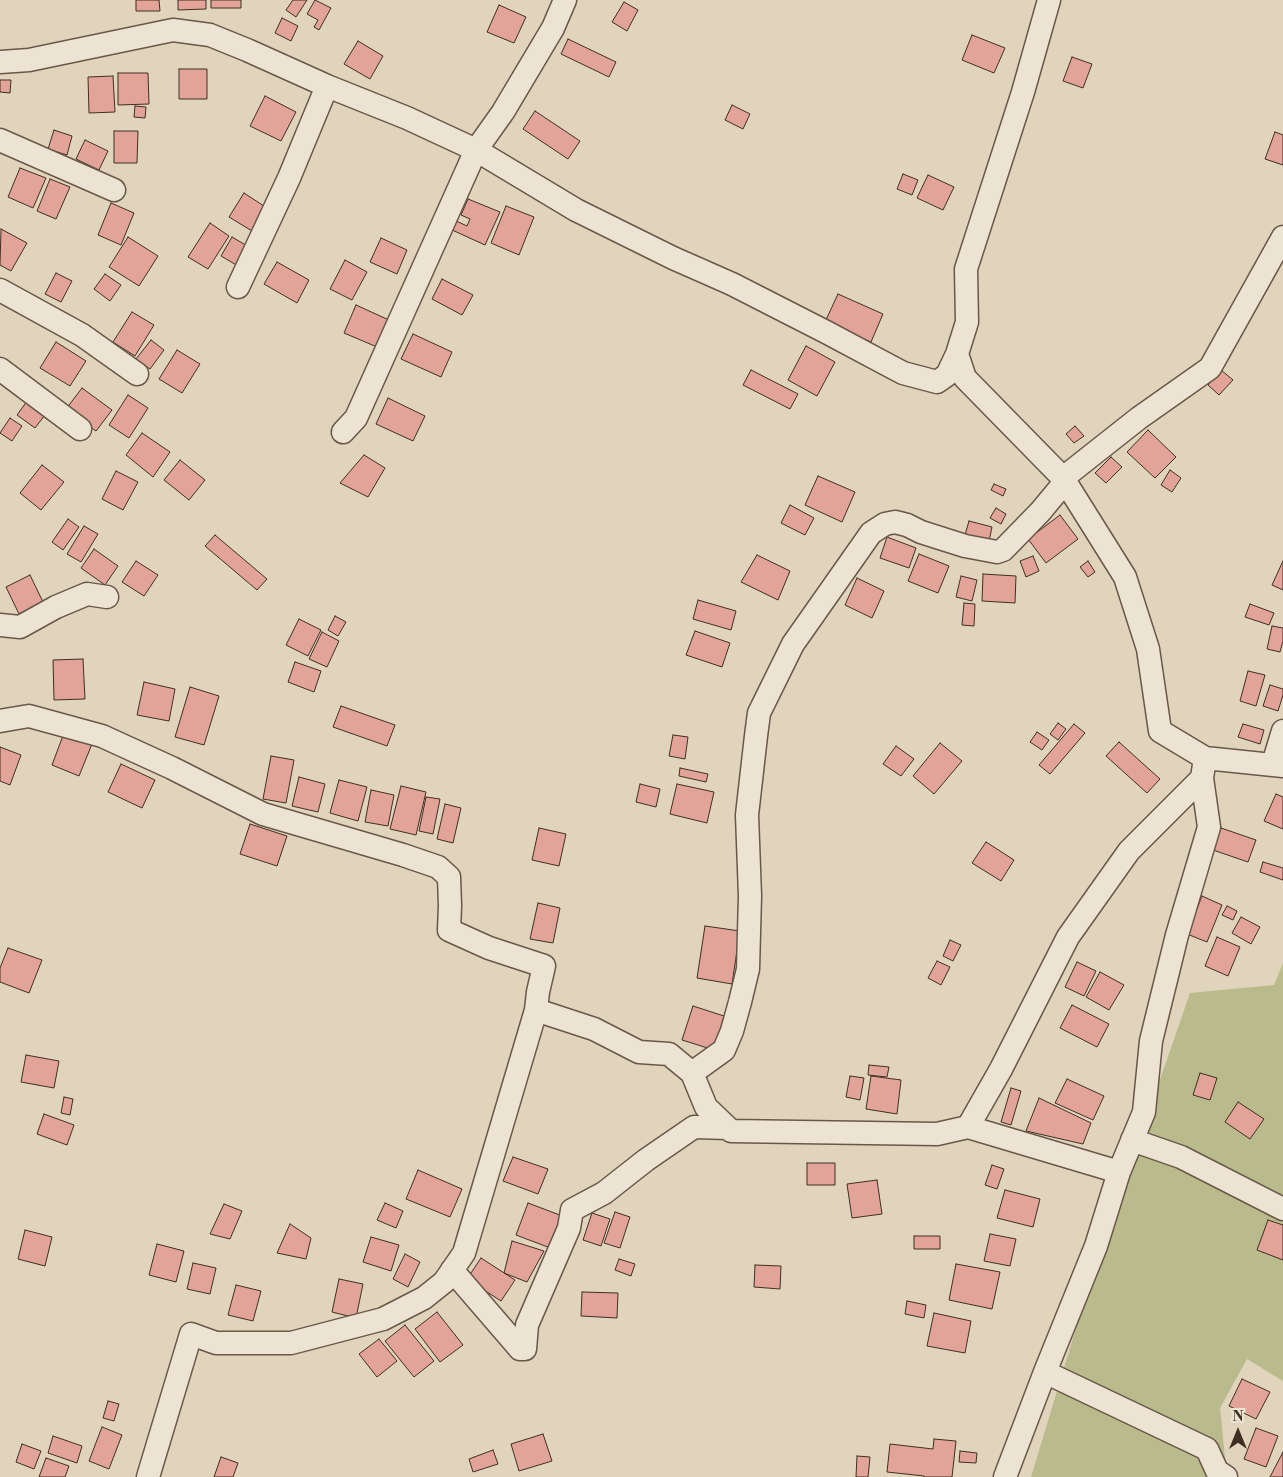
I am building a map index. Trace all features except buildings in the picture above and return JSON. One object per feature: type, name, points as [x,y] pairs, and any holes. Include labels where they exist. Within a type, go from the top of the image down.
[{"type":"street","points":[[343,432],[356,418],[476,150],[503,112],[553,28],[565,0]]},
{"type":"street","points":[[0,62],[29,60],[173,30],[210,35],[327,86],[407,118],[476,150],[576,210],[673,258],[732,284],[903,373],[937,382],[947,375],[957,354],[967,322],[966,269],[1024,92],[1049,0]]},
{"type":"street","points":[[238,287],[289,178],[327,86]]},
{"type":"street","points":[[0,140],[114,190]]},
{"type":"street","points":[[692,1073],[724,1050],[732,1031],[748,969],[750,896],[747,815],[759,713],[793,644],[870,533],[885,524],[895,522],[965,546],[997,552],[1003,550],[1040,512],[1064,480],[1139,418],[1210,368],[1283,238]]},
{"type":"street","points":[[0,290],[82,335],[137,374]]},
{"type":"street","points":[[957,354],[965,378],[1064,480],[1125,577],[1148,649],[1160,731],[1203,768],[1278,765],[1283,731]]},
{"type":"street","points":[[0,369],[80,430]]},
{"type":"street","points":[[0,625],[20,627],[56,607],[87,594],[107,597]]},
{"type":"street","points":[[0,720],[29,716],[102,736],[172,768],[263,814],[438,867],[449,877],[450,930],[490,948],[544,966],[536,1010],[464,1254],[444,1282],[424,1298],[383,1319],[291,1343],[216,1343],[191,1334],[148,1477]]},
{"type":"street","points":[[968,1127],[1001,1069],[1068,937],[1129,851],[1203,768]]},
{"type":"street","points":[[1005,1477],[1096,1246],[1119,1172],[1144,1112],[1151,1041],[1177,935],[1209,827],[1203,768]]},
{"type":"street","points":[[536,1010],[594,1029],[639,1052],[669,1054],[692,1073],[706,1107],[731,1131],[937,1134],[968,1127],[1119,1172]]},
{"type":"street","points":[[452,1270],[520,1349],[525,1350],[527,1325],[569,1228],[572,1210],[604,1194],[646,1160],[694,1127],[728,1128]]},
{"type":"street","points":[[1132,1140],[1181,1158],[1283,1209]]},
{"type":"street","points":[[1045,1372],[1207,1449],[1217,1471],[1226,1477]]},
{"type":"green space","points":[[1283,963],[1283,1381],[1247,1359],[1220,1408],[1227,1477],[1031,1477],[1090,1282],[1190,993],[1274,985]]}]
